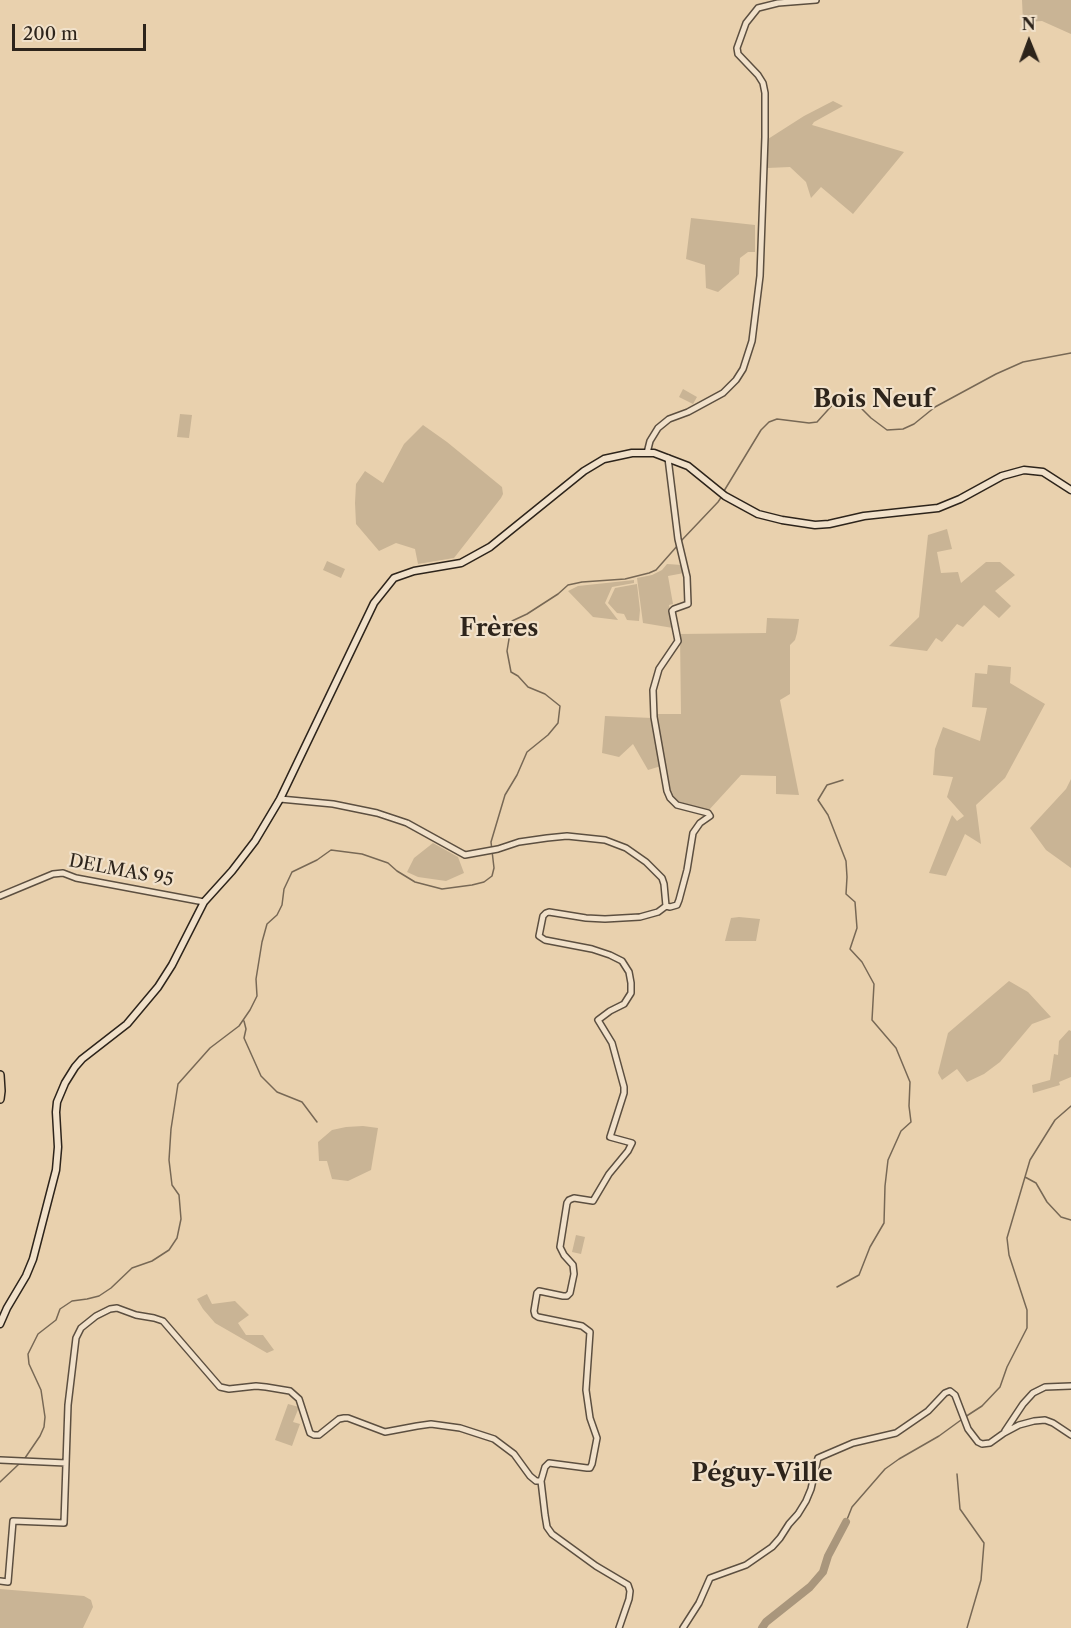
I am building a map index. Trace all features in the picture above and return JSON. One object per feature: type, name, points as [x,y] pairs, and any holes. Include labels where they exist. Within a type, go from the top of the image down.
[{"type":"main road","points":[[0,1324],[31,1265],[52,1190],[58,1154],[57,1102],[65,1083],[82,1059],[127,1024],[158,987],[172,965],[204,902],[255,841],[280,799],[374,603],[394,578],[414,571],[461,563],[490,547],[584,471],[604,459],[632,453],[654,453],[688,466],[726,496],[758,514],[822,525],[864,516],[938,508],[1002,476],[1024,470],[1043,472],[1071,490]]},
{"type":"main road","points":[[0,1074],[2,1091],[0,1099]]},
{"type":"street","points":[[647,453],[650,441],[658,428],[669,419],[688,412],[723,393],[736,380],[742,369],[752,341],[760,276],[765,93],[763,83],[738,54],[737,48],[746,23],[758,8],[778,3],[816,0]]},
{"type":"street","points":[[620,1628],[629,1599],[628,1585],[596,1566],[552,1534],[547,1527],[541,1481],[545,1467],[549,1463],[590,1468],[597,1438],[590,1418],[586,1390],[590,1332],[582,1326],[538,1317],[534,1311],[539,1291],[563,1296],[570,1293],[574,1274],[573,1265],[560,1246],[567,1203],[574,1198],[593,1201],[632,1143],[610,1137],[624,1087],[612,1043],[598,1020],[624,1004],[631,993],[631,983],[626,965],[622,961],[610,955],[545,940],[539,936],[543,916],[549,912],[605,919],[652,914],[666,906],[677,905],[687,870],[693,833],[700,823],[710,816],[708,813],[677,805],[670,798],[654,717],[653,690],[659,669],[678,641],[672,611],[688,604],[687,577],[678,539],[668,458]]},
{"type":"street","points":[[280,799],[333,804],[376,813],[407,823],[465,855],[547,838],[605,840],[626,848],[646,862],[662,878],[666,906]]},
{"type":"street","name":"DELMAS 95","points":[[0,896],[53,874],[63,873],[76,878],[204,902]]},
{"type":"street","points":[[0,1581],[8,1582],[13,1521],[64,1522],[68,1405],[76,1338],[81,1328],[96,1316],[110,1309],[117,1308],[163,1322],[220,1387],[229,1389],[266,1387],[293,1394],[299,1399],[310,1433],[314,1435],[319,1435],[339,1419],[344,1418],[385,1432],[431,1424],[460,1428],[494,1439],[514,1454],[530,1476],[536,1481],[541,1481]]},
{"type":"street","points":[[1004,1433],[1033,1393],[1045,1387],[1071,1386]]},
{"type":"street","points":[[683,1628],[699,1603],[710,1578],[746,1564],[780,1538],[806,1501],[818,1458],[853,1443],[896,1433],[928,1411],[945,1393],[950,1391],[954,1393],[968,1429],[982,1444],[990,1443],[1004,1433],[1026,1423],[1045,1420],[1071,1436]]},
{"type":"street","points":[[0,1460],[66,1464]]},
{"type":"shaded area","points":[[1022,0],[1071,0],[1071,34],[1042,21],[1023,22]]},
{"type":"shaded area","points":[[833,101],[843,106],[812,125],[904,152],[853,214],[821,187],[811,198],[806,182],[790,167],[767,168],[768,139]]},
{"type":"shaded area","points":[[691,218],[755,225],[755,252],[748,252],[740,258],[739,274],[718,292],[706,288],[705,265],[686,259]]},
{"type":"shaded area","points":[[683,389],[697,397],[693,404],[679,397]]},
{"type":"shaded area","points":[[180,414],[192,415],[189,438],[177,437]]},
{"type":"shaded area","points":[[423,425],[502,487],[503,494],[454,558],[418,564],[415,549],[396,543],[379,551],[356,524],[355,503],[356,484],[365,471],[383,483],[404,444]]},
{"type":"shaded area","points":[[947,529],[952,549],[937,552],[941,573],[958,572],[961,583],[986,562],[1000,562],[1015,575],[995,591],[1011,606],[999,618],[984,605],[963,627],[957,624],[942,642],[936,638],[927,651],[889,646],[919,617],[928,535]]},
{"type":"shaded area","points":[[327,561],[345,569],[341,578],[323,570]]},
{"type":"shaded area","points":[[667,564],[682,565],[684,573],[668,576],[673,604],[669,605],[673,628],[643,623],[637,578],[652,575],[662,570]]},
{"type":"shaded area","points":[[634,580],[634,583],[612,587],[605,603],[618,620],[593,617],[568,591],[578,586]]},
{"type":"shaded area","points":[[637,584],[639,621],[627,620],[624,614],[617,613],[608,603],[615,588]]},
{"type":"shaded area","points":[[767,618],[799,619],[795,640],[790,645],[790,694],[780,700],[799,795],[776,794],[776,776],[741,775],[708,811],[675,801],[670,791],[656,714],[681,714],[680,634],[766,633]]},
{"type":"shaded area","points":[[988,665],[1011,667],[1010,683],[1045,704],[1005,778],[976,805],[981,844],[965,834],[946,876],[929,873],[952,815],[957,821],[964,816],[947,797],[953,777],[933,775],[935,749],[943,727],[980,741],[987,708],[972,707],[975,673],[987,674]]},
{"type":"shaded area","points":[[605,716],[652,718],[661,766],[648,770],[633,744],[619,757],[602,753]]},
{"type":"shaded area","points":[[1071,779],[1071,868],[1046,850],[1030,828],[1066,789]]},
{"type":"shaded area","points":[[433,843],[458,857],[464,873],[446,881],[418,877],[407,872],[414,858]]},
{"type":"shaded area","points":[[731,918],[760,919],[756,941],[725,941]]},
{"type":"shaded area","points":[[1009,981],[1028,992],[1051,1017],[1032,1024],[1000,1062],[984,1074],[967,1082],[957,1069],[942,1080],[938,1073],[948,1033]]},
{"type":"shaded area","points":[[1069,1030],[1071,1031],[1071,1077],[1059,1082],[1060,1085],[1033,1093],[1032,1085],[1050,1080],[1054,1054],[1058,1055],[1059,1041]]},
{"type":"shaded area","points":[[363,1126],[378,1128],[371,1170],[348,1181],[332,1179],[327,1161],[319,1161],[318,1142],[332,1130]]},
{"type":"shaded area","points":[[576,1235],[585,1237],[581,1254],[572,1252]]},
{"type":"shaded area","points":[[207,1294],[212,1304],[235,1301],[249,1315],[238,1323],[246,1335],[263,1335],[274,1350],[267,1353],[215,1323],[197,1299]]},
{"type":"shaded area","points":[[288,1404],[299,1407],[293,1422],[300,1424],[292,1446],[275,1440]]},
{"type":"shaded area","points":[[0,1589],[84,1596],[91,1600],[93,1607],[83,1628],[0,1628]]},
{"type":"waterway","points":[[724,491],[761,430],[769,422],[777,419],[817,422],[842,397],[852,400],[887,430],[903,429],[914,424],[935,407],[996,374],[1023,362],[1071,353]]},
{"type":"waterway","points":[[681,541],[722,496]]},
{"type":"waterway","points":[[25,1458],[44,1427],[45,1417],[41,1390],[29,1364],[28,1354],[38,1334],[56,1320],[60,1309],[72,1301],[99,1296],[132,1268],[152,1261],[169,1250],[177,1238],[181,1219],[179,1195],[172,1185],[169,1160],[178,1084],[210,1048],[239,1026],[250,1010],[257,996],[256,979],[267,924],[277,915],[282,905],[284,889],[292,872],[317,860],[331,850],[362,854],[388,863],[415,882],[442,889],[484,882],[492,876],[494,868],[491,842],[505,795],[527,752],[548,735],[558,723],[560,706],[545,694],[528,687],[511,672],[507,651],[512,621],[527,614],[568,585],[625,579],[656,570],[678,545]]},
{"type":"waterway","points":[[837,1287],[859,1275],[870,1247],[884,1223],[888,1160],[901,1131],[911,1122],[910,1082],[896,1048],[872,1020],[874,984],[862,962],[850,949],[857,928],[855,902],[846,894],[846,861],[828,815],[818,800],[827,785],[843,780]]},
{"type":"waterway","points":[[244,1021],[246,1029],[244,1038],[261,1076],[277,1092],[302,1102],[317,1122]]},
{"type":"waterway","points":[[965,1417],[982,1406],[1000,1387],[1007,1367],[1027,1328],[1027,1310],[1009,1255],[1007,1238],[1030,1160],[1055,1120],[1071,1106]]},
{"type":"waterway","points":[[1025,1177],[1036,1183],[1047,1202],[1061,1217],[1071,1220]]},
{"type":"waterway","points":[[846,1522],[852,1507],[885,1469],[961,1420]]},
{"type":"waterway","points":[[0,1482],[19,1464]]},
{"type":"waterway","points":[[957,1474],[960,1509],[984,1543],[981,1580],[967,1628]]},
{"type":"waterway","points":[[762,1628],[766,1622],[810,1587],[823,1572],[828,1556],[846,1522]]},
{"type":"district","name":"Bois Neuf","points":[[873,400]]},
{"type":"district","name":"Frères","points":[[499,629]]},
{"type":"district","name":"Péguy-Ville","points":[[762,1474]]}]
